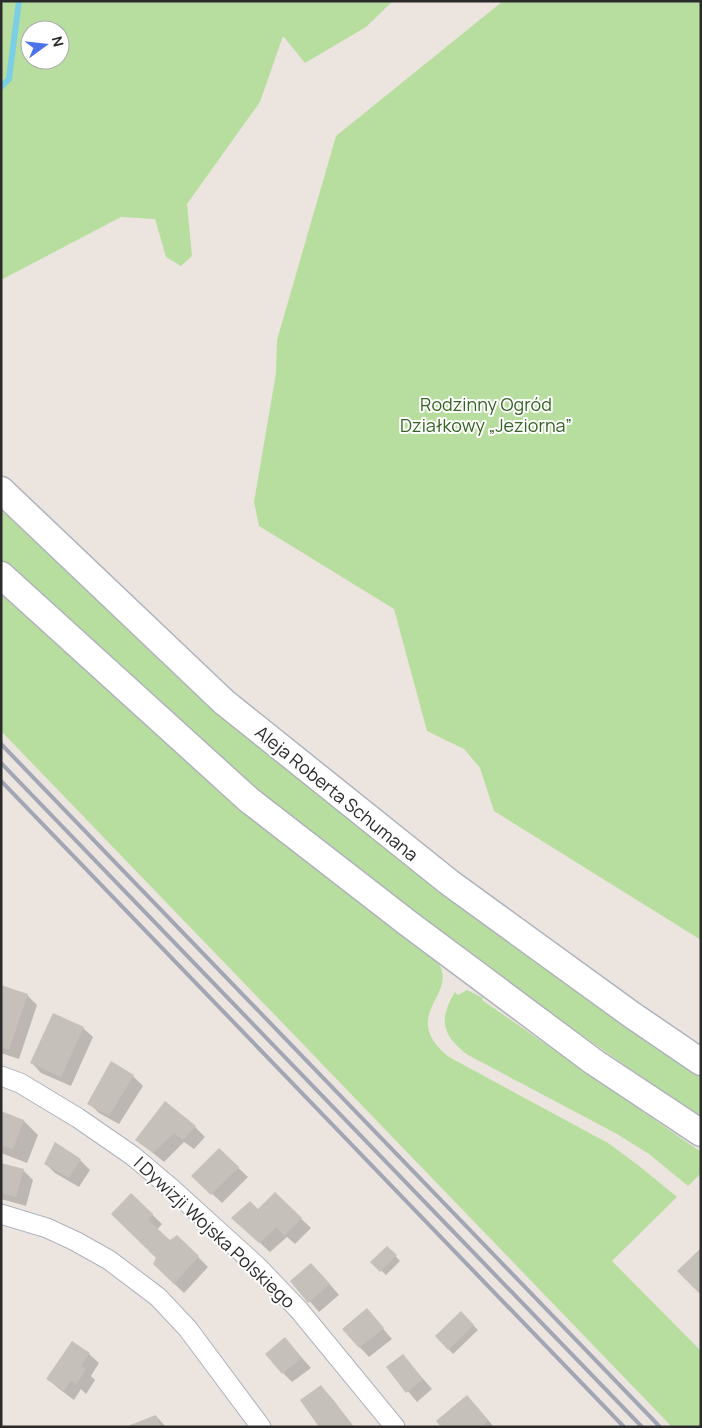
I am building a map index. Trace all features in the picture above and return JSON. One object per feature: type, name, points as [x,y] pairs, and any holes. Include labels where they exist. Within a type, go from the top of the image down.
[{"type":"main road","name":"Aleja Roberta Schumana","points":[[1,490],[224,702],[450,883],[632,1015],[701,1062]]},
{"type":"main road","points":[[1,575],[249,800],[409,924],[594,1062],[701,1133]]},
{"type":"street","name":"I Dywizji Wojska Polskiego","points":[[1,1076],[20,1083],[78,1118],[132,1156],[171,1188],[258,1267],[299,1310],[395,1427]]},
{"type":"street","points":[[1,1214],[47,1228],[75,1241],[109,1260],[158,1297],[188,1329],[261,1427]]},
{"type":"green space","points":[[1,1],[393,1],[366,27],[305,63],[283,36],[260,102],[187,204],[192,256],[181,266],[166,257],[155,219],[121,217],[1,280]]},
{"type":"green space","name":"Rodzinny Ogród Działkowy „Jeziorna”","points":[[503,1],[701,1],[701,940],[494,811],[480,768],[464,749],[427,731],[394,609],[259,526],[254,502],[276,373],[277,340],[336,136]]},
{"type":"green space","points":[[1,510],[205,697],[465,910],[701,1076],[701,1118],[498,977],[276,809],[1,564]]},
{"type":"green space","points":[[1,594],[208,780],[289,847],[437,961],[442,971],[442,981],[428,1018],[428,1029],[438,1047],[449,1057],[608,1143],[677,1197],[612,1261],[701,1351],[701,1427],[672,1427],[1,731]]},
{"type":"green space","points":[[467,990],[483,998],[482,1000],[701,1152],[701,1176],[699,1175],[688,1186],[649,1154],[617,1134],[468,1055],[459,1048],[445,1027],[446,1011],[455,992],[458,995]]},
{"type":"building","points":[[1,985],[28,994],[9,1050],[1,1047]]},
{"type":"building","points":[[53,1013],[84,1027],[61,1077],[30,1063]]},
{"type":"building","points":[[111,1061],[134,1075],[109,1116],[87,1104]]},
{"type":"building","points":[[165,1101],[196,1126],[183,1140],[174,1133],[153,1153],[135,1140]]},
{"type":"building","points":[[1,1111],[24,1120],[13,1149],[1,1145]]},
{"type":"building","points":[[55,1142],[81,1159],[69,1178],[44,1164]]},
{"type":"building","points":[[219,1148],[239,1167],[211,1195],[191,1176]]},
{"type":"building","points":[[1,1163],[24,1169],[16,1197],[1,1193]]},
{"type":"building","points":[[275,1192],[302,1218],[284,1236],[277,1227],[259,1243],[231,1218],[250,1201],[258,1209]]},
{"type":"building","points":[[131,1193],[153,1214],[148,1220],[170,1240],[177,1235],[199,1256],[174,1284],[153,1264],[156,1258],[111,1214]]},
{"type":"building","points":[[387,1246],[397,1255],[380,1272],[370,1262]]},
{"type":"building","points":[[701,1248],[701,1295],[677,1271]]},
{"type":"building","points":[[311,1263],[330,1284],[308,1303],[290,1281]]},
{"type":"building","points":[[367,1308],[384,1328],[359,1348],[342,1329]]},
{"type":"building","points":[[461,1311],[474,1325],[448,1350],[435,1336]]},
{"type":"building","points":[[285,1337],[302,1358],[282,1374],[265,1354]]},
{"type":"building","points":[[72,1341],[90,1353],[81,1366],[86,1369],[76,1385],[71,1380],[64,1391],[46,1379]]},
{"type":"building","points":[[403,1354],[423,1379],[406,1393],[386,1367]]},
{"type":"building","points":[[321,1385],[353,1427],[319,1427],[300,1400]]},
{"type":"building","points":[[467,1395],[488,1420],[482,1427],[441,1427],[436,1421]]},
{"type":"building","points":[[156,1415],[161,1427],[125,1427]]},
{"type":"waterway","points":[[1,87],[9,79],[19,1]]},
{"type":"railway","points":[[1,744],[660,1427]]},
{"type":"railway","points":[[1,763],[642,1427]]},
{"type":"railway","points":[[1,781],[624,1427]]}]
